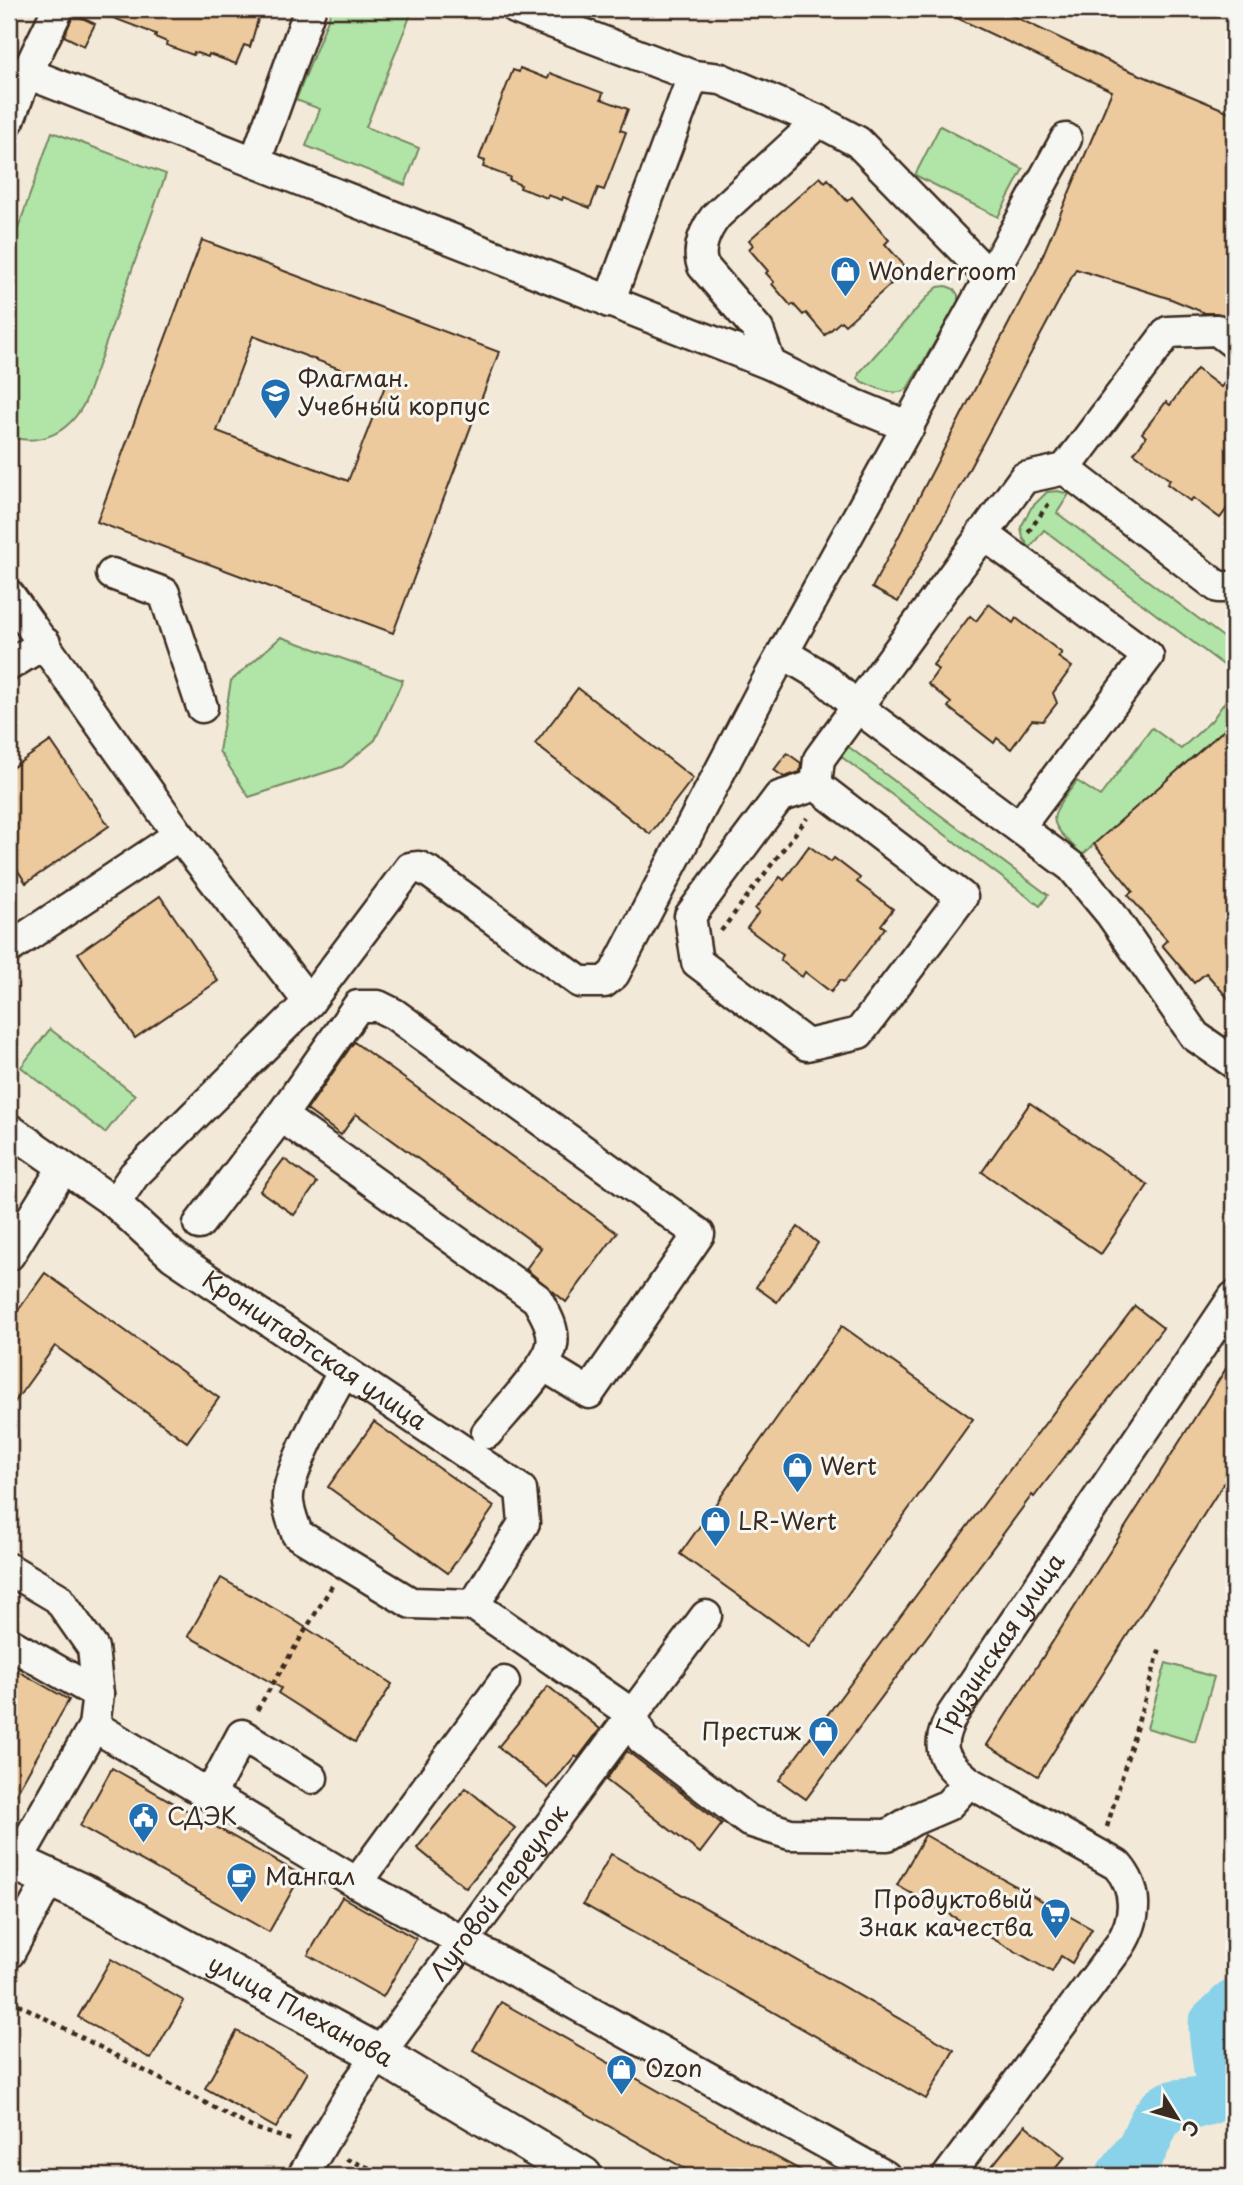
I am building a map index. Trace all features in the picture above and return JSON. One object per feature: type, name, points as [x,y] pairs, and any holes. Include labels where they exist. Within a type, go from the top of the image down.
[{"type":"main road","name":"улица Плеханова","points":[[12,1861],[98,1901],[379,2054],[583,2176]]},
{"type":"main road","points":[[486,2119],[563,2176]]},
{"type":"street","points":[[9,121],[27,73],[58,9]]},
{"type":"street","points":[[255,162],[310,9]]},
{"type":"street","points":[[517,9],[694,76],[721,79],[819,121],[858,142],[990,277]]},
{"type":"street","points":[[27,73],[769,364],[909,427]]},
{"type":"street","points":[[609,302],[694,76]]},
{"type":"street","points":[[769,364],[762,335],[703,265],[700,253],[706,231],[716,216],[819,121]]},
{"type":"street","points":[[114,1203],[134,1175],[309,1002],[410,868],[419,867],[429,872],[580,982],[604,982],[614,974],[783,653],[1066,139]]},
{"type":"street","points":[[1070,472],[1168,332],[1217,330],[1234,343]]},
{"type":"street","points":[[821,789],[779,797],[690,916],[697,962],[807,1045],[859,1033],[962,897],[821,789],[818,759],[1024,478],[1070,472],[1218,587],[1234,587]]},
{"type":"street","points":[[982,533],[1148,656],[1019,827]]},
{"type":"street","points":[[112,574],[164,593],[202,707]]},
{"type":"street","points":[[9,595],[179,835],[309,1002]]},
{"type":"street","points":[[9,665],[45,643]]},
{"type":"street","points":[[783,653],[823,677],[857,707],[1072,867],[1111,914],[1195,1036],[1234,1063]]},
{"type":"street","points":[[9,948],[179,835]]},
{"type":"street","points":[[199,1224],[281,1116],[358,1006],[378,1006],[394,1013],[699,1234],[589,1393],[543,1365]]},
{"type":"street","points":[[281,1116],[537,1298],[550,1323],[552,1344],[543,1365],[487,1433]]},
{"type":"street","name":"Кронштадтская улица","points":[[12,1139],[63,1168],[114,1203],[173,1256],[521,1490],[524,1523],[474,1605]]},
{"type":"street","points":[[9,1255],[63,1168]]},
{"type":"street","name":"Грузинская улица","points":[[948,2176],[1129,1931],[1134,1899],[1125,1874],[1108,1860],[969,1782],[943,1756],[943,1735],[952,1714],[1234,1297]]},
{"type":"street","points":[[344,1372],[298,1463],[288,1500],[296,1534],[411,1603],[474,1605],[632,1714],[642,1739],[749,1821],[790,1834],[888,1835],[948,1805],[969,1782]]},
{"type":"street","points":[[9,1569],[58,1598],[93,1648],[98,1694],[94,1726],[12,1861]]},
{"type":"street","name":"Луговой переулок","points":[[303,2176],[352,2092],[379,2054],[706,1616]]},
{"type":"street","points":[[9,1643],[98,1694]]},
{"type":"street","points":[[358,1882],[503,1682]]},
{"type":"street","points":[[94,1726],[462,1942],[885,2176]]},
{"type":"street","points":[[210,1795],[242,1735],[312,1778]]},
{"type":"street","points":[[9,1953],[50,1878]]},
{"type":"path","points":[[1011,555],[1070,472]]},
{"type":"path","points":[[697,962],[821,789]]},
{"type":"path","points":[[242,1735],[346,1564]]},
{"type":"path","points":[[1108,1860],[1107,1824],[1160,1648]]},
{"type":"path","points":[[9,1999],[251,2127],[391,2176]]},
{"type":"green space","points":[[332,9],[413,9],[366,127],[419,148],[405,185],[306,146],[320,109],[296,100]]},
{"type":"green space","points":[[940,126],[1023,169],[998,217],[915,175]]},
{"type":"green space","points":[[52,132],[166,174],[85,402],[63,429],[33,440],[9,437],[9,254]]},
{"type":"green space","points":[[938,287],[954,289],[958,295],[958,303],[907,389],[891,392],[862,382],[858,378],[859,373],[931,293]]},
{"type":"green space","points":[[1047,492],[1069,494],[1057,513],[1234,645],[1234,673],[1044,530],[1030,548],[1023,538],[1021,527],[1031,508]]},
{"type":"green space","points":[[281,637],[403,680],[375,740],[342,767],[249,797],[219,751],[231,681]]},
{"type":"green space","points":[[1234,689],[1234,721],[1082,855],[1062,834],[1054,820],[1059,805],[1077,781],[1100,796],[1152,728],[1181,749],[1212,720]]},
{"type":"green space","points":[[842,742],[1048,895],[1040,906],[835,752]]},
{"type":"green space","points":[[50,1029],[135,1095],[105,1133],[21,1067]]},
{"type":"green space","points":[[1166,1663],[1214,1677],[1195,1742],[1147,1728]]},
{"type":"building","points":[[261,9],[250,47],[244,45],[236,64],[209,54],[208,57],[194,52],[193,55],[166,45],[167,42],[155,37],[156,34],[95,11]]},
{"type":"building","points":[[938,9],[998,9],[1119,66],[1234,114],[1234,321],[1227,316],[1205,313],[1171,299],[1076,269],[898,602],[872,588],[1037,269],[1112,91]]},
{"type":"building","points":[[74,14],[95,24],[84,46],[64,36]]},
{"type":"building","points":[[520,68],[548,79],[550,73],[603,93],[601,99],[628,109],[620,130],[626,132],[604,190],[598,188],[590,208],[563,197],[562,200],[548,195],[547,198],[520,188],[521,185],[509,180],[510,177],[483,167],[485,161],[479,159],[513,70],[519,72]]},
{"type":"building","points":[[820,177],[825,182],[828,179],[847,201],[852,197],[889,240],[885,244],[904,265],[887,280],[891,284],[845,325],[841,321],[825,335],[806,313],[803,315],[793,304],[791,306],[772,284],[774,282],[766,273],[768,271],[749,249],[753,245],[749,240]]},
{"type":"building","points":[[202,240],[499,352],[393,633],[97,522]],"holes":[[[253,336],[385,386],[348,481],[217,431]]]},
{"type":"building","points":[[1197,369],[1221,387],[1234,370],[1234,499],[1220,518],[1193,498],[1190,501],[1167,484],[1170,480],[1134,453],[1146,437],[1142,433],[1166,402],[1170,405]]},
{"type":"building","points":[[989,604],[1013,623],[1016,618],[1062,653],[1058,657],[1072,667],[1053,693],[1057,703],[1043,721],[1032,720],[1011,749],[997,738],[994,743],[948,707],[951,703],[928,684],[938,670],[933,665],[970,616],[976,621]]},
{"type":"building","points":[[578,688],[693,778],[650,834],[535,744]]},
{"type":"building","points":[[1234,721],[1234,1005],[1206,973],[1194,983],[1162,945],[1167,940],[1128,895],[1133,891],[1094,844]]},
{"type":"building","points":[[51,741],[109,826],[26,883],[9,857],[9,770]]},
{"type":"building","points":[[787,753],[801,763],[800,772],[784,777],[774,770]]},
{"type":"building","points":[[809,846],[831,862],[834,858],[860,878],[857,882],[893,909],[881,925],[885,928],[844,982],[840,980],[831,992],[805,972],[802,977],[780,960],[783,955],[747,928],[759,912],[755,909],[780,877],[784,880]]},
{"type":"building","points":[[160,896],[218,981],[135,1038],[78,953]]},
{"type":"building","points":[[354,1042],[617,1233],[566,1302],[526,1269],[541,1248],[356,1114],[341,1135],[307,1110]]},
{"type":"building","points":[[1030,1103],[1148,1185],[1101,1254],[982,1172]]},
{"type":"building","points":[[284,1159],[317,1183],[294,1215],[260,1191]]},
{"type":"building","points":[[798,1227],[818,1243],[777,1302],[756,1287]]},
{"type":"building","points":[[45,1273],[219,1398],[187,1442],[55,1346],[9,1410],[9,1323]]},
{"type":"building","points":[[1135,1306],[1163,1328],[1034,1497],[1032,1495],[806,1799],[779,1780],[998,1485]]},
{"type":"building","points":[[842,1326],[973,1419],[810,1647],[680,1554]]},
{"type":"building","points":[[1234,1356],[1234,1467],[1038,1776],[987,1745]]},
{"type":"building","points":[[374,1422],[494,1507],[448,1573],[328,1487]]},
{"type":"building","points":[[221,1578],[294,1620],[392,1684],[355,1742],[278,1693],[281,1688],[188,1636]]},
{"type":"building","points":[[9,1666],[69,1700],[9,1806]]},
{"type":"building","points":[[548,1686],[600,1729],[578,1758],[575,1756],[548,1788],[498,1747]]},
{"type":"building","points":[[627,1751],[722,1824],[700,1853],[606,1780]]},
{"type":"building","points":[[112,1768],[301,1875],[269,1932],[80,1826]]},
{"type":"building","points":[[466,1788],[515,1828],[466,1888],[417,1848]]},
{"type":"building","points":[[925,1835],[1092,1929],[1072,1963],[1061,1956],[1052,1972],[897,1885]]},
{"type":"building","points":[[611,1854],[954,2050],[926,2099],[583,1904]]},
{"type":"building","points":[[342,1897],[416,1939],[383,1997],[308,1955]]},
{"type":"building","points":[[111,1959],[184,2001],[151,2059],[78,2017]]},
{"type":"building","points":[[501,2002],[811,2176],[698,2176],[473,2050]]},
{"type":"building","points":[[237,2031],[308,2072],[276,2128],[205,2088]]},
{"type":"building","points":[[1025,2125],[1065,2157],[1049,2176],[984,2176]]},
{"type":"waterway","points":[[1121,2176],[1141,2150],[1161,2113],[1172,2106],[1203,2101],[1215,2095],[1220,2084],[1214,2024],[1234,2005]]},
{"type":"place","name":"Wonderroom","points":[[845,299]]},
{"type":"place","name":"Флагман. Учебный корпус","points":[[275,420]]},
{"type":"place","name":"Wert","points":[[797,1494]]},
{"type":"place","name":"LR-Wert","points":[[715,1549]]},
{"type":"place","name":"Престиж","points":[[824,1759]]},
{"type":"place","name":"СДЭК","points":[[144,1844]]},
{"type":"place","name":"Мангал","points":[[242,1904]]},
{"type":"place","name":"Продуктовый Знак качества","points":[[1056,1941]]},
{"type":"place","name":"Ozon","points":[[622,2096]]}]
